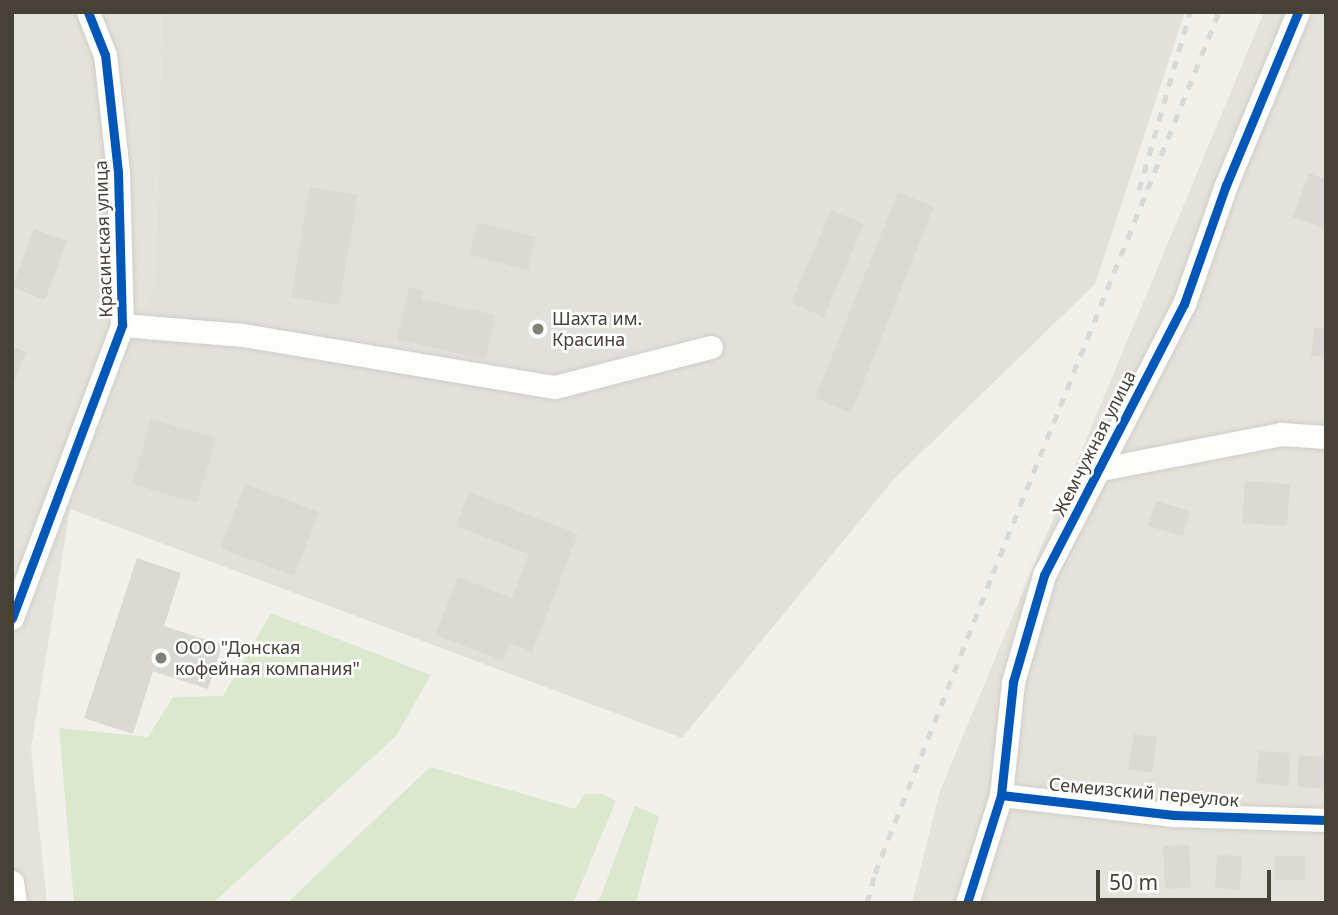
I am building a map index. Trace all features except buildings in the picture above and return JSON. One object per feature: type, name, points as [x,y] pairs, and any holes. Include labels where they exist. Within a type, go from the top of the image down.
[{"type":"street","name":"Красинская улица","points":[[12,618],[122,325],[118,172],[105,55],[88,12]]},
{"type":"street","name":"Жемчужная улица","points":[[967,903],[1001,795],[1013,682],[1044,575],[1184,304],[1226,186],[1298,12]]},
{"type":"street","points":[[122,325],[243,335],[555,387],[711,347]]},
{"type":"street","points":[[1096,470],[1281,434],[1326,437]]},
{"type":"street","name":"Семеизский переулок","points":[[1001,795],[1174,815],[1326,820]]},
{"type":"street","points":[[12,881],[15,903]]},
{"type":"shaded area","points":[[12,12],[162,12],[155,280],[70,509],[31,749],[47,903],[12,903]]},
{"type":"shaded area","points":[[162,12],[1185,12],[1095,284],[893,480],[682,738],[70,509],[155,280]]},
{"type":"shaded area","points":[[1264,12],[1326,12],[1326,903],[912,903],[940,791]]},
{"type":"green space","points":[[271,613],[431,675],[396,736],[213,903],[74,903],[59,728],[148,737],[173,697],[223,696]]},
{"type":"green space","points":[[430,767],[575,809],[585,794],[603,794],[616,801],[573,903],[287,903]]},
{"type":"green space","points":[[635,806],[659,816],[636,903],[598,903]]},
{"type":"railway","points":[[1139,190],[1190,12]]},
{"type":"railway","points":[[867,903],[875,873],[993,573],[1219,12]]},
{"type":"cycle path","points":[[12,618],[122,325],[118,172],[105,55],[88,12]]},
{"type":"cycle path","points":[[967,903],[1001,795],[1013,682],[1044,575],[1184,304],[1226,185],[1298,12]]},
{"type":"cycle path","points":[[1001,795],[1174,815],[1326,820]]},
{"type":"place","name":"Шахта им. Красина","points":[[538,329]]},
{"type":"place","name":"ООО \"Донская кофейная компания\"","points":[[161,658]]}]
